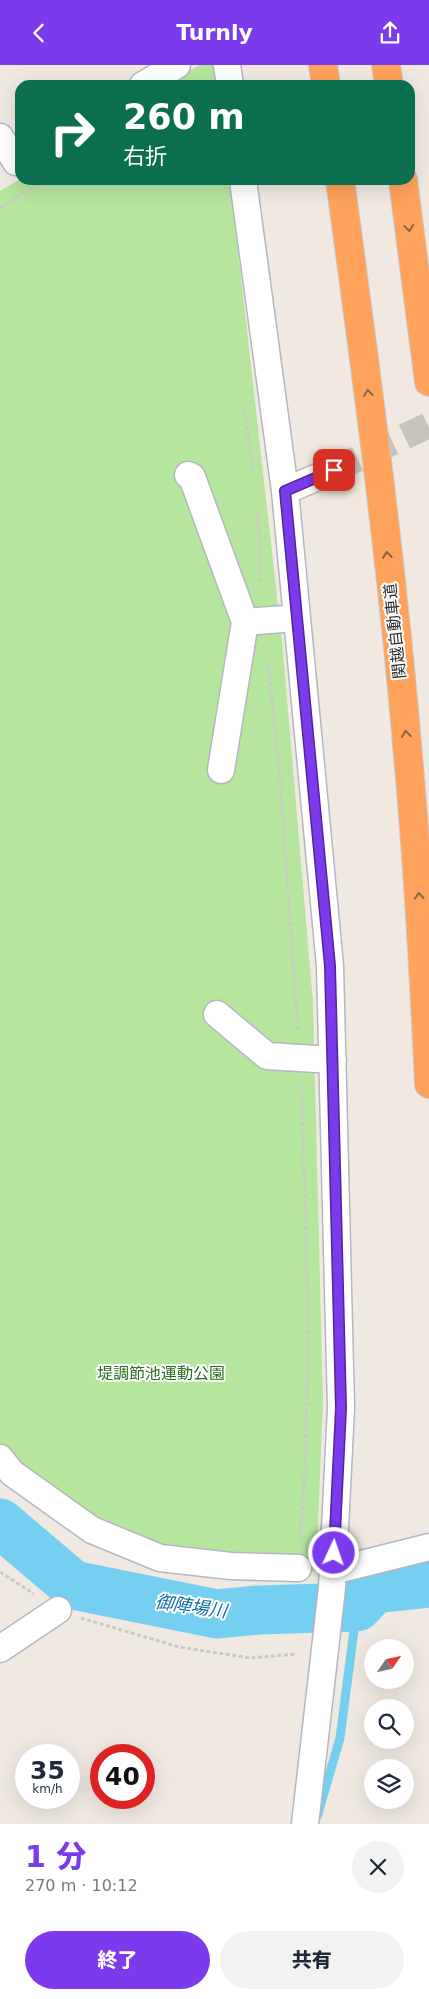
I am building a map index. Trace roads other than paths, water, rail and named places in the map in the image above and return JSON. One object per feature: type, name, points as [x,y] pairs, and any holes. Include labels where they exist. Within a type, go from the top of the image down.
[{"type":"highway","points":[[323,65],[325,80]]},
{"type":"highway","points":[[386,65],[388,80]]},
{"type":"highway","name":"関越自動車道","points":[[341,185],[366,374],[408,755],[422,949],[429,1084]]},
{"type":"highway","points":[[404,185],[429,382]]},
{"type":"street","points":[[152,80],[177,65]]},
{"type":"street","points":[[228,65],[230,80]]},
{"type":"street","points":[[0,137],[12,164]]},
{"type":"street","points":[[244,185],[285,491],[330,966],[341,1408],[332,1580],[305,1824]]},
{"type":"street","points":[[285,491],[334,470]]},
{"type":"street","points":[[188,475],[192,477],[254,622],[221,769]]},
{"type":"street","points":[[254,622],[297,618]]},
{"type":"street","points":[[217,1014],[267,1056],[333,1060]]},
{"type":"street","points":[[0,1458],[12,1473],[92,1530],[160,1558],[231,1566],[298,1568]]},
{"type":"street","points":[[332,1580],[429,1547]]},
{"type":"street","points":[[0,1649],[58,1610]]},
{"type":"waterway","name":"御陣場川","points":[[0,1523],[73,1585],[217,1614],[258,1610],[357,1607],[374,1589],[429,1583]]},
{"type":"waterway","points":[[317,1817],[340,1738],[357,1607]]},
{"type":"tunnel","points":[[334,470],[429,425]]},
{"type":"park label","name":"堤調節池運動公園","points":[[161,1373]]}]
